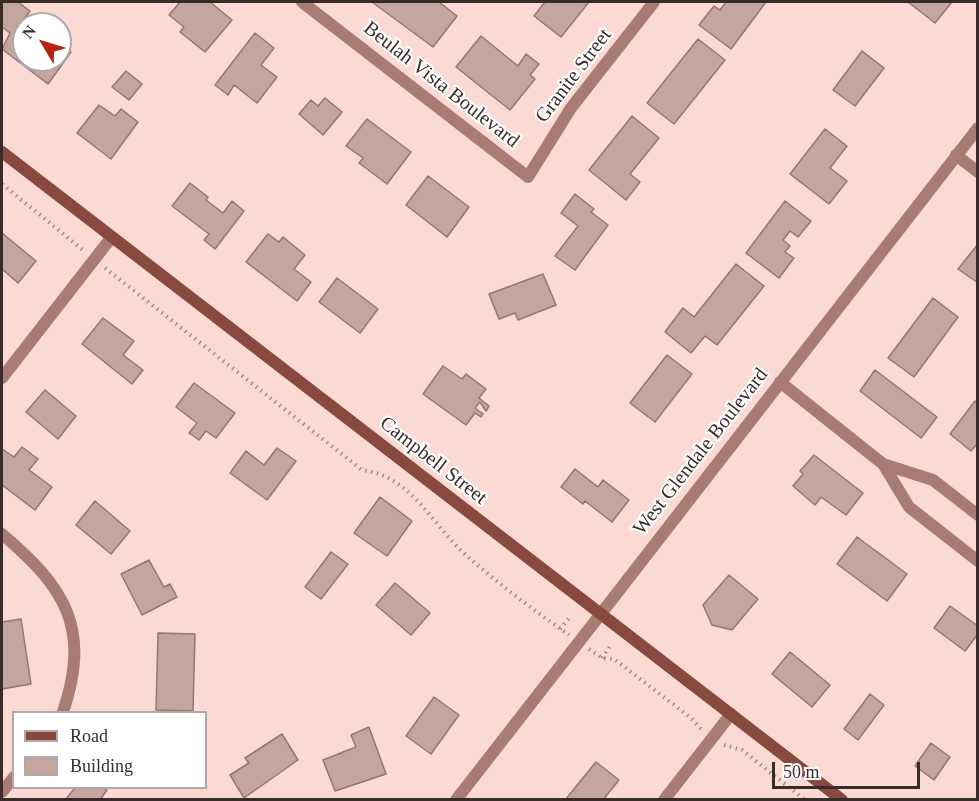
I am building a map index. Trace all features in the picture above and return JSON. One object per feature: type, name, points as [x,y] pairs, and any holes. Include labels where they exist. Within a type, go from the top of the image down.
[{"type":"main road","name":"Campbell Street","points":[[2,152],[842,800]]},
{"type":"street","name":"Beulah Vista Boulevard","points":[[302,2],[528,177]]},
{"type":"street","name":"Granite Street","points":[[528,177],[571,108],[654,2]]},
{"type":"street","name":"West Glendale Boulevard","points":[[456,800],[978,128]]},
{"type":"street","points":[[956,155],[978,172]]},
{"type":"street","points":[[2,378],[111,238]]},
{"type":"street","points":[[780,382],[883,464],[909,507],[978,561]]},
{"type":"street","points":[[883,464],[933,480],[978,515]]},
{"type":"street","points":[[2,534],[45,576],[67,608],[75,648],[73,682],[63,711]]},
{"type":"street","points":[[664,800],[731,714]]},
{"type":"street","points":[[2,792],[12,780]]},
{"type":"path","points":[[2,184],[362,470],[384,473],[420,501],[445,536],[468,558],[560,629],[602,658],[614,659],[713,737],[728,747],[741,750],[805,800]]},
{"type":"path","points":[[560,629],[571,616]]},
{"type":"path","points":[[602,658],[610,646]]},
{"type":"building","points":[[2,2],[18,2],[30,11],[12,12],[12,57],[2,49],[10,33],[2,27]]},
{"type":"building","points":[[180,2],[210,2],[232,20],[205,52],[180,32],[184,27],[169,15]]},
{"type":"building","points":[[372,2],[439,2],[457,16],[433,47]]},
{"type":"building","points":[[545,2],[589,2],[561,37],[534,16]]},
{"type":"building","points":[[726,2],[766,2],[731,49],[699,25],[714,6],[720,10]]},
{"type":"building","points":[[908,2],[952,2],[935,23]]},
{"type":"building","points":[[255,33],[274,48],[261,65],[277,77],[257,103],[234,85],[228,95],[215,85]]},
{"type":"building","points":[[481,36],[518,66],[526,54],[539,64],[530,75],[535,79],[510,110],[456,67]]},
{"type":"building","points":[[698,39],[725,60],[674,124],[647,103]]},
{"type":"building","points":[[862,51],[884,68],[855,106],[833,90]]},
{"type":"building","points":[[126,71],[142,84],[129,100],[112,87]]},
{"type":"building","points":[[32,72],[57,72],[48,84]]},
{"type":"building","points":[[325,98],[342,112],[323,135],[299,114],[311,100],[318,106]]},
{"type":"building","points":[[99,105],[115,116],[121,109],[138,122],[111,159],[77,133]]},
{"type":"building","points":[[632,116],[659,138],[630,174],[640,182],[626,200],[589,170]]},
{"type":"building","points":[[367,119],[411,152],[387,184],[359,163],[363,158],[346,146]]},
{"type":"building","points":[[825,129],[847,146],[830,168],[847,181],[829,204],[790,174]]},
{"type":"building","points":[[428,176],[469,207],[447,237],[406,205]]},
{"type":"building","points":[[190,183],[208,197],[206,200],[223,213],[232,201],[244,211],[215,249],[204,240],[209,234],[172,206]]},
{"type":"building","points":[[575,194],[594,209],[591,212],[608,225],[575,270],[555,256],[578,226],[561,213]]},
{"type":"building","points":[[785,201],[811,221],[798,237],[790,231],[783,240],[790,246],[785,252],[794,258],[779,278],[746,253]]},
{"type":"building","points":[[2,233],[36,261],[18,283],[2,269]]},
{"type":"building","points":[[268,234],[279,242],[283,237],[305,255],[294,269],[311,282],[297,301],[246,262]]},
{"type":"building","points":[[978,244],[978,283],[958,269]]},
{"type":"building","points":[[736,264],[764,286],[717,345],[705,336],[691,353],[665,332],[683,308],[694,317]]},
{"type":"building","points":[[543,274],[556,305],[518,320],[515,313],[499,319],[489,294]]},
{"type":"building","points":[[337,278],[378,309],[360,333],[319,302]]},
{"type":"building","points":[[933,298],[958,317],[914,377],[888,358]]},
{"type":"building","points":[[103,318],[134,341],[123,355],[143,370],[132,384],[82,344]]},
{"type":"building","points":[[667,355],[692,374],[655,422],[630,403]]},
{"type":"building","points":[[443,366],[462,379],[466,374],[486,389],[479,398],[489,406],[486,411],[480,402],[475,408],[483,414],[481,417],[475,413],[466,425],[423,394]]},
{"type":"building","points":[[875,370],[937,417],[921,438],[860,391]]},
{"type":"building","points":[[194,383],[235,413],[216,438],[206,431],[199,440],[189,433],[197,423],[176,407]]},
{"type":"building","points":[[45,390],[76,416],[58,439],[26,412]]},
{"type":"building","points":[[975,401],[978,403],[978,443],[971,451],[950,434]]},
{"type":"building","points":[[22,447],[38,459],[29,470],[52,487],[35,510],[2,485],[2,449],[14,457]]},
{"type":"building","points":[[277,448],[296,461],[267,500],[230,473],[246,451],[264,465]]},
{"type":"building","points":[[814,455],[863,493],[846,515],[821,497],[815,505],[793,486],[803,474],[800,471]]},
{"type":"building","points":[[575,469],[598,487],[603,480],[629,500],[612,522],[585,501],[583,504],[561,487]]},
{"type":"building","points":[[380,497],[412,521],[387,556],[354,533]]},
{"type":"building","points":[[95,501],[130,531],[111,554],[76,525]]},
{"type":"building","points":[[857,537],[907,574],[887,601],[837,564]]},
{"type":"building","points":[[331,552],[348,564],[321,599],[305,587]]},
{"type":"building","points":[[149,560],[164,587],[170,584],[177,597],[142,615],[121,574]]},
{"type":"building","points":[[729,575],[758,599],[732,630],[712,625],[703,605]]},
{"type":"building","points":[[395,583],[430,613],[411,635],[376,605]]},
{"type":"building","points":[[950,606],[978,626],[978,634],[965,651],[934,628]]},
{"type":"building","points":[[21,619],[31,684],[2,689],[2,622]]},
{"type":"building","points":[[158,633],[195,634],[193,711],[156,710]]},
{"type":"building","points":[[790,652],[830,685],[812,707],[772,674]]},
{"type":"building","points":[[870,694],[884,705],[858,740],[844,729]]},
{"type":"building","points":[[434,697],[459,715],[431,754],[406,736]]},
{"type":"building","points":[[369,727],[386,774],[335,791],[323,760],[356,747],[351,735]]},
{"type":"building","points":[[282,734],[298,760],[244,798],[230,775],[249,763],[245,758]]},
{"type":"building","points":[[931,743],[950,757],[934,780],[915,766]]},
{"type":"building","points":[[596,762],[619,780],[603,800],[565,800]]},
{"type":"building","points":[[74,789],[107,790],[100,800],[65,800]]}]
